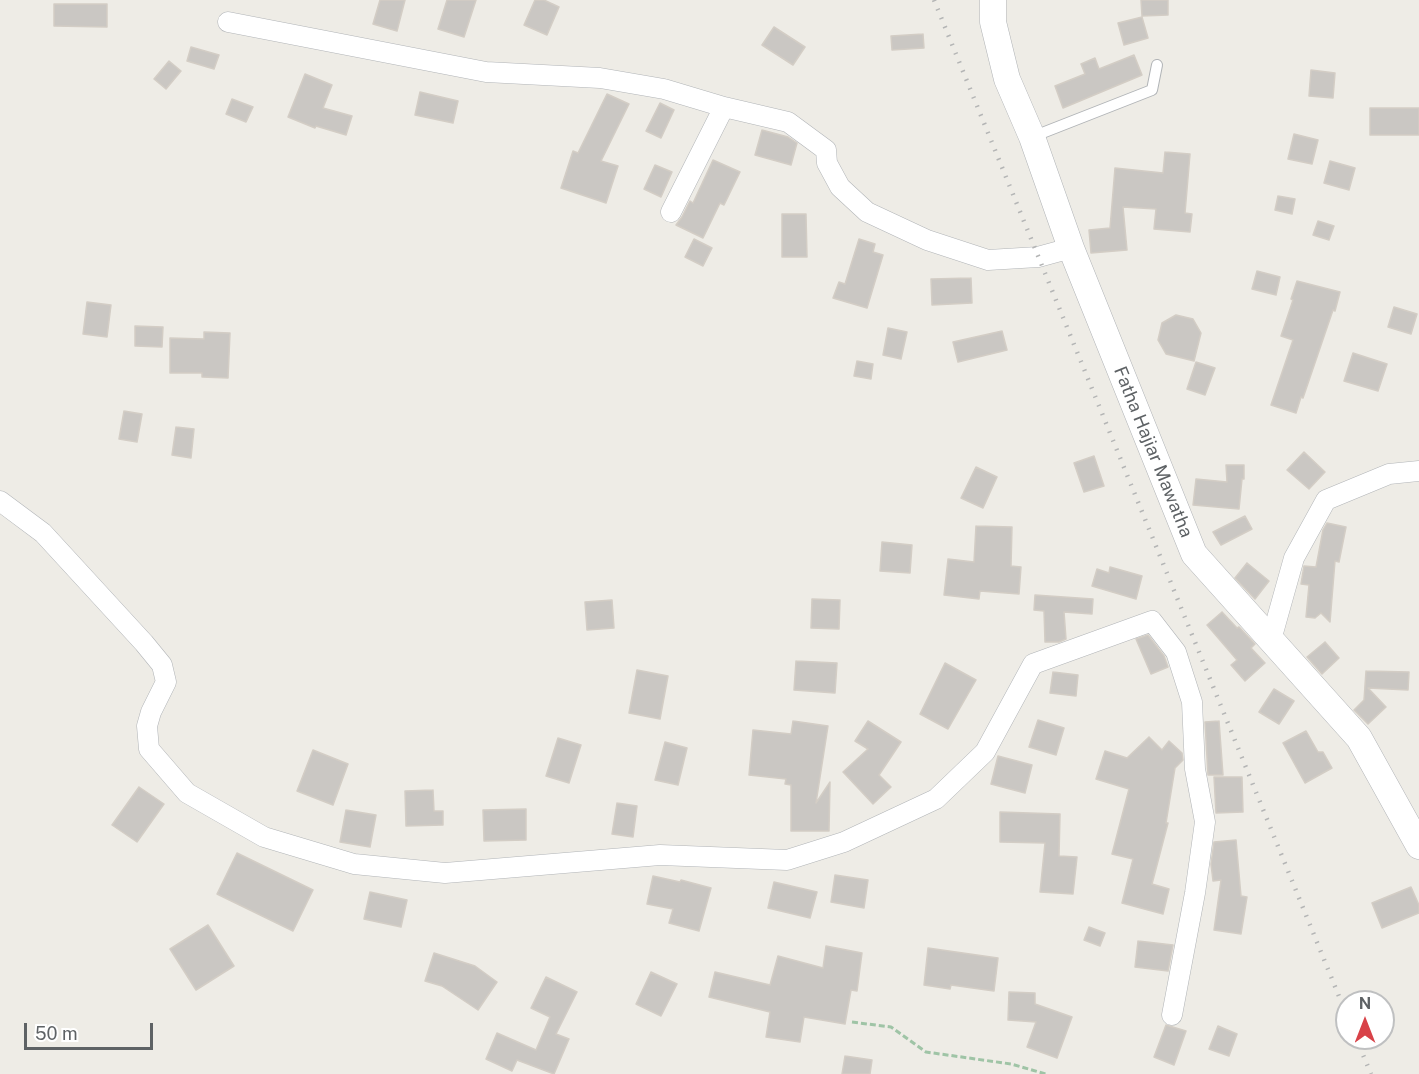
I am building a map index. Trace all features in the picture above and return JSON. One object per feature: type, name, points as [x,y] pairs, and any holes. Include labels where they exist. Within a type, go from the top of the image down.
[{"type":"street","name":"Fatha Hajiar Mawatha","points":[[993,0],[993,22],[1007,79],[1032,138],[1071,248],[1194,554],[1359,738],[1419,846]]},
{"type":"street","points":[[228,22],[486,72],[600,78],[664,89],[724,107],[788,122],[826,150],[827,163],[840,187],[867,212],[927,240],[987,260],[1038,257],[1071,248]]},
{"type":"street","points":[[671,212],[724,107]]},
{"type":"street","points":[[1271,640],[1294,558],[1326,500],[1389,474],[1419,471]]},
{"type":"street","points":[[0,501],[43,533],[162,665],[166,682],[151,712],[147,726],[149,749],[187,794],[264,837],[354,864],[377,867],[446,873],[660,855],[787,860],[844,842],[936,799],[985,752],[1034,664],[1152,621],[1176,652],[1192,702],[1195,769],[1205,822],[1195,893],[1172,1015]]},
{"type":"lane","points":[[1032,138],[1152,90],[1157,65]]},
{"type":"path","points":[[852,1022],[891,1027],[926,1052],[1011,1064],[1046,1074]]},
{"type":"building","points":[[380,0],[405,0],[397,31],[373,24]]},
{"type":"building","points":[[447,0],[476,0],[464,37],[438,29]]},
{"type":"building","points":[[535,0],[544,0],[559,7],[547,35],[524,25]]},
{"type":"building","points":[[1141,0],[1168,0],[1168,15],[1142,16]]},
{"type":"building","points":[[54,4],[107,4],[107,27],[54,26]]},
{"type":"building","points":[[1142,17],[1148,38],[1124,45],[1118,23]]},
{"type":"building","points":[[774,27],[805,47],[793,65],[762,45]]},
{"type":"building","points":[[923,34],[924,48],[892,50],[891,36]]},
{"type":"building","points":[[191,47],[219,55],[214,69],[187,61]]},
{"type":"building","points":[[1134,55],[1142,75],[1063,108],[1055,86],[1085,74],[1081,64],[1095,58],[1099,69]]},
{"type":"building","points":[[169,61],[181,71],[166,89],[154,79]]},
{"type":"building","points":[[1311,70],[1335,73],[1333,98],[1309,96]]},
{"type":"building","points":[[305,74],[332,85],[323,108],[352,116],[346,135],[316,126],[315,128],[288,117]]},
{"type":"building","points":[[420,92],[458,101],[453,123],[415,115]]},
{"type":"building","points":[[607,94],[629,104],[601,161],[618,166],[606,203],[561,188],[573,151],[578,153]]},
{"type":"building","points":[[232,99],[253,107],[246,122],[226,114]]},
{"type":"building","points":[[660,103],[674,110],[661,138],[646,131]]},
{"type":"building","points":[[1370,108],[1419,108],[1419,135],[1370,135]]},
{"type":"building","points":[[762,130],[788,137],[797,143],[791,165],[755,155]]},
{"type":"building","points":[[1294,134],[1318,140],[1312,164],[1288,159]]},
{"type":"building","points":[[1165,152],[1190,154],[1185,213],[1192,214],[1190,232],[1154,229],[1156,209],[1123,207],[1127,250],[1091,253],[1089,230],[1110,228],[1115,168],[1163,173]]},
{"type":"building","points":[[713,160],[740,172],[724,205],[720,203],[703,238],[676,225],[690,201],[693,203]]},
{"type":"building","points":[[1330,161],[1355,168],[1349,190],[1324,183]]},
{"type":"building","points":[[655,165],[672,172],[661,197],[644,189]]},
{"type":"building","points":[[1278,196],[1295,199],[1292,214],[1275,210]]},
{"type":"building","points":[[782,214],[806,214],[807,257],[782,257]]},
{"type":"building","points":[[1318,221],[1334,226],[1329,240],[1313,235]]},
{"type":"building","points":[[694,239],[712,248],[703,266],[685,257]]},
{"type":"building","points":[[859,239],[875,244],[873,252],[883,255],[867,308],[833,298],[839,282],[845,284]]},
{"type":"building","points":[[1257,271],[1280,277],[1276,295],[1252,289]]},
{"type":"building","points":[[971,278],[972,303],[932,305],[931,279]]},
{"type":"building","points":[[1297,281],[1340,292],[1296,413],[1271,405],[1293,340],[1281,336]]},
{"type":"building","points":[[87,302],[111,305],[107,337],[83,334]]},
{"type":"building","points":[[1394,307],[1417,314],[1411,334],[1388,327]]},
{"type":"building","points":[[1176,315],[1193,319],[1201,333],[1194,361],[1166,354],[1158,340],[1162,323]]},
{"type":"building","points":[[135,326],[163,327],[162,347],[135,346]]},
{"type":"building","points":[[888,328],[907,332],[901,359],[883,355]]},
{"type":"building","points":[[1002,331],[1007,350],[958,362],[953,342]]},
{"type":"building","points":[[204,332],[230,333],[228,378],[202,377],[202,373],[170,373],[170,338],[204,339]]},
{"type":"building","points":[[1353,353],[1387,364],[1378,391],[1344,381]]},
{"type":"building","points":[[857,361],[873,364],[871,379],[854,376]]},
{"type":"building","points":[[1196,362],[1215,368],[1205,395],[1187,389]]},
{"type":"building","points":[[124,411],[142,414],[137,442],[119,439]]},
{"type":"building","points":[[176,427],[194,429],[191,458],[172,455]]},
{"type":"building","points":[[1304,452],[1325,472],[1309,489],[1287,470]]},
{"type":"building","points":[[1094,456],[1104,486],[1084,492],[1074,463]]},
{"type":"building","points":[[1226,465],[1244,465],[1239,509],[1193,505],[1196,479],[1227,482]]},
{"type":"building","points":[[976,467],[997,477],[983,508],[961,498]]},
{"type":"building","points":[[1245,516],[1252,529],[1221,545],[1213,532]]},
{"type":"building","points":[[1327,523],[1346,527],[1339,562],[1335,561],[1330,622],[1321,613],[1315,618],[1306,617],[1309,585],[1301,584],[1304,566],[1316,567],[1323,530]]},
{"type":"building","points":[[976,526],[1012,527],[1011,566],[1021,567],[1019,594],[980,591],[979,599],[944,595],[948,559],[974,562]]},
{"type":"building","points":[[882,542],[912,545],[910,573],[880,571]]},
{"type":"building","points":[[1247,563],[1269,581],[1255,599],[1235,578]]},
{"type":"building","points":[[1110,567],[1142,576],[1136,599],[1092,586],[1097,569],[1109,573]]},
{"type":"building","points":[[1035,595],[1093,599],[1092,614],[1064,612],[1066,639],[1059,642],[1045,642],[1044,611],[1034,610]]},
{"type":"building","points":[[812,599],[840,600],[839,629],[811,628]]},
{"type":"building","points":[[612,600],[614,628],[587,630],[585,602]]},
{"type":"building","points":[[1222,612],[1255,644],[1251,648],[1265,663],[1245,681],[1231,665],[1237,660],[1207,625]]},
{"type":"building","points":[[1148,635],[1164,656],[1168,667],[1151,674],[1136,639]]},
{"type":"building","points":[[1325,642],[1339,658],[1322,674],[1307,657]]},
{"type":"building","points":[[796,661],[837,663],[835,693],[794,690]]},
{"type":"building","points":[[945,663],[976,680],[948,729],[920,714]]},
{"type":"building","points":[[637,670],[668,676],[660,719],[629,713]]},
{"type":"building","points":[[1366,671],[1409,672],[1408,690],[1368,688],[1386,707],[1368,724],[1354,710],[1364,700]]},
{"type":"building","points":[[1053,672],[1078,675],[1076,696],[1050,693]]},
{"type":"building","points":[[1274,689],[1294,701],[1279,724],[1259,712]]},
{"type":"building","points":[[1038,720],[1064,728],[1056,755],[1029,747]]},
{"type":"building","points":[[793,721],[828,726],[816,803],[830,782],[829,831],[791,831],[791,785],[785,784],[786,779],[749,775],[753,730],[791,734]]},
{"type":"building","points":[[868,721],[901,742],[879,775],[891,787],[873,804],[843,772],[868,749],[855,741]]},
{"type":"building","points":[[1219,721],[1223,775],[1208,775],[1205,722]]},
{"type":"building","points":[[1306,731],[1318,752],[1323,752],[1332,768],[1305,783],[1283,743]]},
{"type":"building","points":[[1149,737],[1162,750],[1169,741],[1182,753],[1183,760],[1175,768],[1166,823],[1168,823],[1152,884],[1169,889],[1163,914],[1122,903],[1133,859],[1112,854],[1129,789],[1096,779],[1105,751],[1127,758]]},
{"type":"building","points":[[558,738],[581,745],[569,783],[546,776]]},
{"type":"building","points":[[665,742],[687,748],[678,785],[655,780]]},
{"type":"building","points":[[313,750],[348,764],[333,805],[297,791]]},
{"type":"building","points":[[998,756],[1032,765],[1025,793],[991,784]]},
{"type":"building","points":[[1214,777],[1242,777],[1243,812],[1216,813]]},
{"type":"building","points":[[139,787],[164,804],[137,842],[112,825]]},
{"type":"building","points":[[433,790],[434,811],[443,811],[443,825],[406,826],[405,791]]},
{"type":"building","points":[[617,803],[637,806],[633,837],[612,834]]},
{"type":"building","points":[[526,809],[526,840],[484,841],[483,810]]},
{"type":"building","points":[[346,810],[376,815],[370,847],[340,842]]},
{"type":"building","points":[[1000,812],[1060,814],[1059,856],[1077,857],[1073,894],[1040,892],[1045,843],[1000,842]]},
{"type":"building","points":[[1236,840],[1241,896],[1247,897],[1241,934],[1214,930],[1221,880],[1213,881],[1211,864],[1214,842]]},
{"type":"building","points":[[237,853],[313,890],[293,931],[217,894]]},
{"type":"building","points":[[835,875],[868,880],[864,908],[831,902]]},
{"type":"building","points":[[653,876],[711,888],[699,931],[669,923],[673,909],[647,904]]},
{"type":"building","points":[[774,882],[817,892],[810,918],[768,908]]},
{"type":"building","points":[[1411,887],[1419,905],[1419,913],[1382,928],[1372,903]]},
{"type":"building","points":[[370,892],[407,900],[401,927],[364,919]]},
{"type":"building","points":[[208,925],[234,966],[196,990],[170,949]]},
{"type":"building","points":[[1089,927],[1105,933],[1100,946],[1084,940]]},
{"type":"building","points":[[1138,941],[1173,945],[1168,971],[1135,967]]},
{"type":"building","points":[[826,946],[862,953],[857,991],[851,990],[845,1024],[804,1017],[800,1042],[766,1037],[770,1012],[709,997],[715,972],[770,985],[778,956],[823,968]]},
{"type":"building","points":[[928,948],[998,958],[994,991],[951,985],[950,989],[924,985]]},
{"type":"building","points":[[434,953],[475,966],[497,982],[478,1010],[442,986],[425,981]]},
{"type":"building","points":[[651,972],[677,984],[661,1016],[636,1004]]},
{"type":"building","points":[[546,977],[577,992],[556,1034],[569,1039],[554,1074],[517,1060],[512,1071],[486,1059],[497,1033],[536,1050],[550,1017],[531,1008]]},
{"type":"building","points":[[1009,992],[1035,993],[1035,1004],[1072,1017],[1057,1058],[1027,1047],[1036,1022],[1008,1020]]},
{"type":"building","points":[[1166,1025],[1186,1031],[1174,1065],[1154,1057]]},
{"type":"building","points":[[1218,1026],[1237,1034],[1229,1056],[1209,1049]]},
{"type":"building","points":[[845,1056],[872,1060],[870,1074],[842,1074]]},
{"type":"railway","points":[[934,0],[1336,990]]},
{"type":"railway","points":[[1361,1050],[1371,1074]]}]
